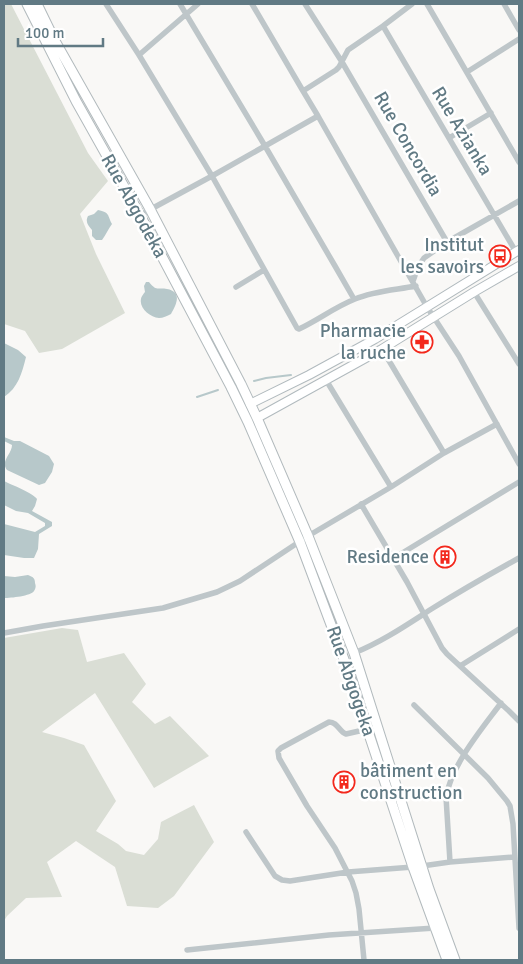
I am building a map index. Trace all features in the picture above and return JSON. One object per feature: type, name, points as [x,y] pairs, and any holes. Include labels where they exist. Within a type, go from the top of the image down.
[{"type":"main road","name":"Rue Abgodeka","points":[[26,4],[72,93],[140,215],[241,408]]},
{"type":"main road","name":"Rue Abgodeka","points":[[37,4],[55,41],[150,209],[257,418]]},
{"type":"main road","points":[[250,404],[317,371],[375,339],[518,251]]},
{"type":"main road","points":[[257,418],[382,349],[519,266]]},
{"type":"main road","name":"Rue Abgogeka","points":[[241,408],[300,542],[345,662],[417,867],[455,960]]},
{"type":"main road","name":"Rue Abgogeka","points":[[257,418],[308,536],[354,653],[446,960]]},
{"type":"street","points":[[106,4],[212,176],[295,326],[299,329],[354,300],[414,284]]},
{"type":"street","points":[[180,4],[266,146],[354,300]]},
{"type":"street","points":[[139,55],[198,4]]},
{"type":"street","points":[[252,4],[427,307],[459,356],[519,464]]},
{"type":"street","name":"Rue Concordia","points":[[305,4],[342,62],[447,242]]},
{"type":"street","points":[[303,91],[339,67],[348,50],[412,4]]},
{"type":"street","points":[[428,4],[519,162]]},
{"type":"street","points":[[504,4],[519,30]]},
{"type":"street","name":"Rue Azianka","points":[[383,26],[518,251]]},
{"type":"street","points":[[467,72],[519,40]]},
{"type":"street","points":[[449,138],[491,114]]},
{"type":"street","points":[[140,215],[318,116]]},
{"type":"street","points":[[414,284],[420,262],[447,242],[519,201]]},
{"type":"street","points":[[236,287],[264,270]]},
{"type":"street","points":[[474,292],[519,364]]},
{"type":"street","points":[[382,349],[444,453]]},
{"type":"street","points":[[326,380],[390,487]]},
{"type":"street","points":[[4,633],[162,608],[217,592],[240,581],[308,536],[444,453],[497,424]]},
{"type":"street","points":[[394,558],[519,482]]},
{"type":"street","points":[[362,504],[394,558],[442,648],[519,722]]},
{"type":"street","points":[[354,653],[385,638],[460,591],[519,558]]},
{"type":"street","points":[[460,666],[519,629]]},
{"type":"street","points":[[450,862],[447,788],[464,754],[501,703]]},
{"type":"street","points":[[414,705],[488,778],[510,806],[516,824],[514,857],[519,928]]},
{"type":"street","points":[[364,960],[359,908],[356,893],[348,872],[279,758],[278,751],[329,722],[336,724],[346,734],[368,729]]},
{"type":"street","points":[[246,832],[275,876],[282,880],[290,881],[348,872],[514,857]]},
{"type":"street","points":[[187,950],[258,942],[435,928]]},
{"type":"shaded area","points":[[4,4],[11,4],[88,153],[108,181],[80,214],[96,254],[125,313],[62,349],[39,353],[25,331],[4,324]]},
{"type":"shaded area","points":[[98,210],[109,216],[112,224],[102,240],[96,240],[92,236],[92,230],[87,222],[88,216]]},
{"type":"shaded area","points":[[146,282],[149,282],[156,288],[167,289],[175,293],[177,299],[171,314],[159,318],[143,309],[141,299],[145,292],[144,286]]},
{"type":"shaded area","points":[[4,343],[18,350],[26,357],[16,385],[4,397]]},
{"type":"shaded area","points":[[4,437],[20,441],[49,456],[54,464],[52,472],[45,483],[39,485],[7,470],[5,464],[12,445],[4,441]]},
{"type":"shaded area","points":[[4,481],[35,497],[37,499],[32,511],[52,522],[52,526],[39,534],[38,549],[34,558],[4,555],[4,524],[35,532],[45,526],[45,523],[28,513],[16,511],[4,505]]},
{"type":"shaded area","points":[[28,575],[35,580],[36,587],[32,593],[4,598],[4,576]]},
{"type":"shaded area","points":[[62,628],[78,630],[87,662],[124,653],[146,684],[132,702],[155,724],[170,716],[209,756],[154,788],[95,693],[42,732],[84,745],[116,801],[96,831],[126,851],[144,855],[158,839],[161,822],[194,805],[214,842],[174,896],[158,908],[127,906],[115,867],[76,841],[47,862],[62,897],[26,898],[4,921],[4,638]]},
{"type":"waterway","points":[[254,381],[291,375]]},
{"type":"waterway","points":[[197,397],[218,390]]},
{"type":"place","name":"Institut les savoirs","points":[[500,256]]},
{"type":"place","name":"Pharmacie la ruche","points":[[422,342]]},
{"type":"place","name":"Residence","points":[[445,557]]},
{"type":"place","name":"bâtiment en construction","points":[[344,782]]}]
